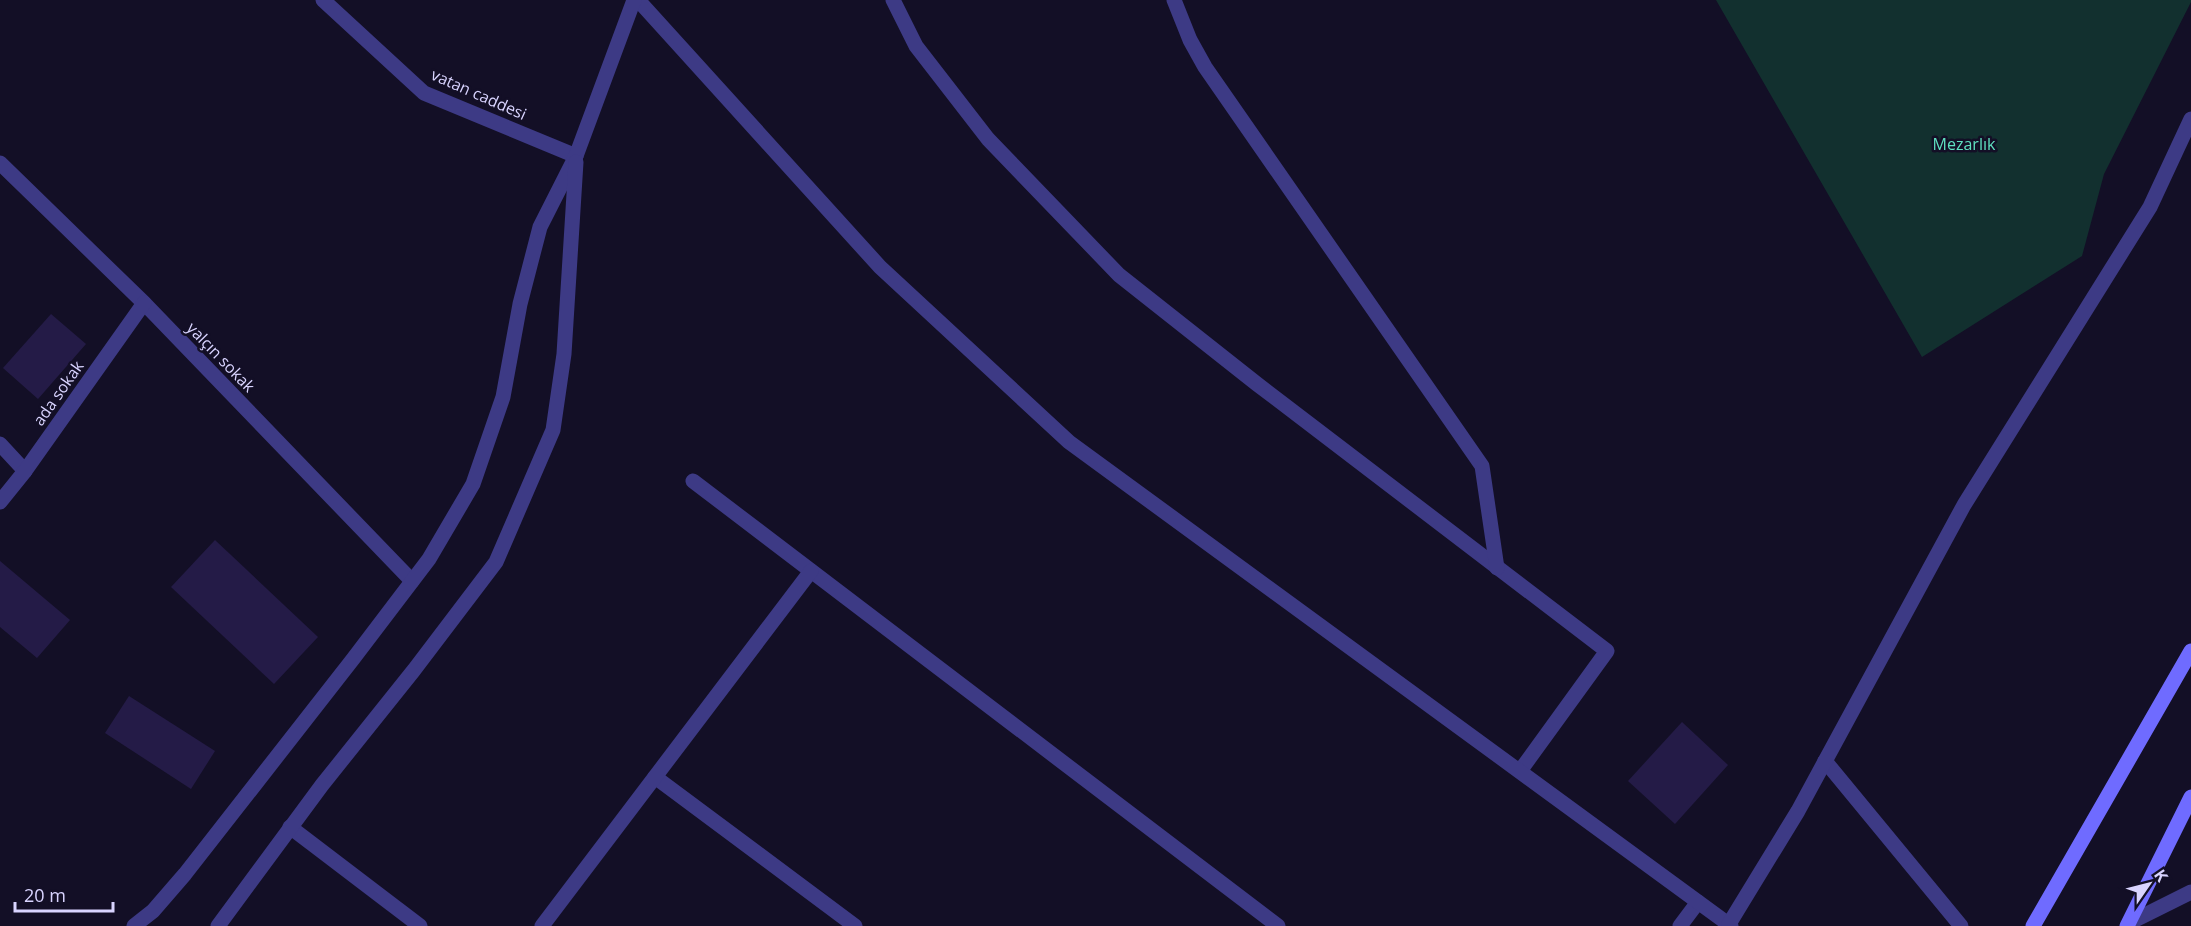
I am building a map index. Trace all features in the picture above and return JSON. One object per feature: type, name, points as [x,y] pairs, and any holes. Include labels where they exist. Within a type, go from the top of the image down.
[{"type":"main road","points":[[2033,926],[2191,651]]},
{"type":"main road","points":[[2128,925],[2191,797]]},
{"type":"street","name":"vatan caddesi","points":[[323,0],[424,93],[576,156]]},
{"type":"street","points":[[134,926],[153,910],[185,874],[429,559],[472,484],[503,397],[520,304],[540,227],[576,156],[636,0],[880,267],[1069,442],[1730,925],[1798,811],[1964,505],[2150,207],[2191,119]]},
{"type":"street","points":[[893,0],[916,46],[988,139],[1119,275],[1607,651],[1520,771]]},
{"type":"street","points":[[1174,0],[1190,40],[1205,67],[1482,466],[1497,567]]},
{"type":"street","points":[[218,926],[290,827],[496,562],[553,430],[564,354],[576,156]]},
{"type":"street","name":"yalçın sokak","points":[[0,163],[144,303],[412,581]]},
{"type":"street","name":"ada sokak","points":[[0,502],[25,471],[144,303]]},
{"type":"street","points":[[0,444],[25,471]]},
{"type":"street","points":[[693,481],[1278,926]]},
{"type":"street","points":[[542,926],[811,571]]},
{"type":"street","points":[[1825,762],[1961,926]]},
{"type":"street","points":[[655,777],[855,926]]},
{"type":"street","points":[[290,827],[420,926]]},
{"type":"street","points":[[2128,925],[2191,892]]},
{"type":"street","points":[[1680,926],[1698,902]]},
{"type":"street","points":[[143,926],[153,910]]},
{"type":"green space","name":"Mezarlık","points":[[1716,0],[2191,0],[2191,2],[2104,174],[2082,256],[1922,357]]},
{"type":"building","points":[[51,314],[86,344],[38,399],[3,368]]},
{"type":"building","points":[[215,540],[318,637],[274,684],[171,587]]},
{"type":"building","points":[[0,561],[70,620],[37,658],[0,627]]},
{"type":"building","points":[[129,696],[215,751],[191,789],[105,733]]},
{"type":"building","points":[[1682,722],[1728,765],[1675,824],[1628,781]]}]
